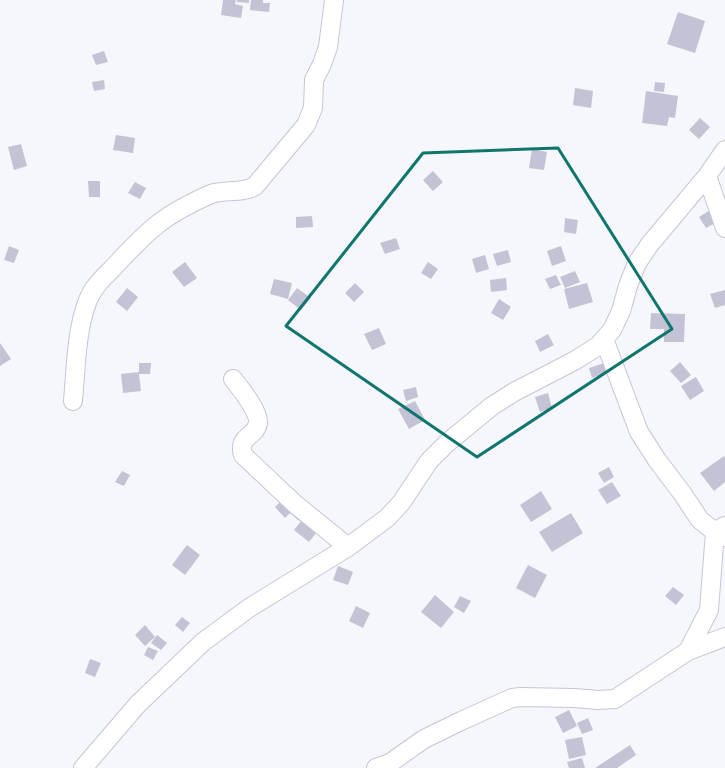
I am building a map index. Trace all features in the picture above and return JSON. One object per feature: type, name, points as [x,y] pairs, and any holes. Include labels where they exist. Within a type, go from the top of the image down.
[{"type":"street","points":[[73,401],[78,350],[84,314],[89,298],[95,287],[130,250],[158,224],[178,211],[212,194],[249,189],[255,186],[306,125],[312,114],[314,103],[314,80],[328,47],[334,0]]},
{"type":"street","points":[[83,768],[138,704],[203,642],[249,608],[348,547],[392,513],[401,503],[429,461],[447,443],[492,406],[514,392],[574,361],[598,346],[612,330],[621,311],[628,286],[637,263],[650,244],[707,176],[725,150]]},
{"type":"street","points":[[707,176],[725,228]]},
{"type":"street","points":[[604,339],[639,432],[656,460],[682,493],[700,520],[722,531],[709,610],[688,652]]},
{"type":"street","points":[[233,379],[255,411],[258,423],[243,443],[241,449],[243,455],[295,504],[348,547]]},
{"type":"street","points":[[376,768],[390,763],[430,736],[512,698],[615,699],[688,652],[725,637]]},
{"type":"highlighted area","points":[[558,148],[672,329],[477,457],[286,326],[423,153]]},
{"type":"building","points":[[223,0],[236,0],[235,4],[243,6],[241,18],[221,15]]},
{"type":"building","points":[[237,0],[249,0],[249,3],[237,2]]},
{"type":"building","points":[[251,0],[263,0],[263,3],[270,3],[269,12],[250,10]]},
{"type":"building","points":[[678,12],[705,21],[695,53],[667,44]]},
{"type":"building","points":[[104,51],[108,62],[96,65],[92,55]]},
{"type":"building","points":[[104,80],[105,89],[94,91],[92,82]]},
{"type":"building","points":[[655,82],[665,83],[664,92],[654,91]]},
{"type":"building","points":[[575,88],[593,91],[591,108],[573,105]]},
{"type":"building","points":[[646,91],[678,96],[675,118],[669,117],[667,126],[642,123]]},
{"type":"building","points":[[700,118],[710,127],[699,139],[689,130]]},
{"type":"building","points":[[116,135],[135,138],[133,153],[113,150]]},
{"type":"building","points":[[21,144],[27,166],[14,170],[8,147]]},
{"type":"building","points":[[532,149],[547,152],[544,170],[529,168]]},
{"type":"building","points":[[433,171],[443,182],[433,191],[423,180]]},
{"type":"building","points":[[88,181],[100,181],[100,197],[89,197]]},
{"type":"building","points":[[135,182],[146,188],[140,199],[128,193]]},
{"type":"building","points":[[712,209],[719,221],[706,228],[699,217]]},
{"type":"building","points":[[312,216],[313,227],[296,228],[296,217]]},
{"type":"building","points":[[565,218],[578,220],[576,234],[564,232]]},
{"type":"building","points":[[396,238],[400,249],[385,254],[380,243]]},
{"type":"building","points":[[9,246],[19,250],[14,263],[4,260]]},
{"type":"building","points":[[561,246],[566,261],[552,266],[547,251]]},
{"type":"building","points":[[508,250],[511,262],[497,266],[493,254]]},
{"type":"building","points":[[485,255],[489,269],[476,273],[472,259]]},
{"type":"building","points":[[185,262],[197,278],[184,287],[172,272]]},
{"type":"building","points":[[428,262],[438,269],[431,279],[421,273]]},
{"type":"building","points":[[575,271],[580,282],[565,288],[560,277]]},
{"type":"building","points":[[556,275],[561,285],[550,289],[545,279]]},
{"type":"building","points":[[506,278],[507,290],[491,292],[490,280]]},
{"type":"building","points":[[274,279],[292,283],[288,299],[270,294]]},
{"type":"building","points":[[355,283],[364,292],[354,302],[345,293]]},
{"type":"building","points":[[587,283],[593,302],[569,309],[564,289]]},
{"type":"building","points":[[127,288],[138,297],[127,311],[116,302]]},
{"type":"building","points":[[297,288],[311,298],[301,310],[288,300]]},
{"type":"building","points":[[725,290],[725,305],[715,308],[710,294]]},
{"type":"building","points":[[499,299],[511,307],[503,320],[491,313]]},
{"type":"building","points":[[651,313],[685,314],[684,342],[664,342],[664,329],[650,329]]},
{"type":"building","points":[[379,328],[386,344],[372,350],[364,334]]},
{"type":"building","points":[[548,334],[554,345],[540,352],[535,341]]},
{"type":"building","points":[[0,343],[11,359],[0,366]]},
{"type":"building","points":[[607,362],[610,371],[592,378],[589,368]]},
{"type":"building","points":[[680,362],[691,375],[681,383],[670,371]]},
{"type":"building","points":[[139,363],[151,363],[150,374],[139,374],[141,391],[123,393],[121,374],[139,372]]},
{"type":"building","points":[[696,377],[704,391],[690,400],[681,386]]},
{"type":"building","points":[[416,387],[418,397],[406,401],[403,390]]},
{"type":"building","points":[[548,393],[552,408],[540,412],[535,397]]},
{"type":"building","points":[[415,401],[425,420],[409,429],[398,409]]},
{"type":"building","points":[[724,456],[725,482],[714,491],[700,473]]},
{"type":"building","points":[[609,467],[614,477],[604,483],[598,473]]},
{"type":"building","points":[[122,471],[130,475],[124,486],[115,482]]},
{"type":"building","points":[[612,482],[621,496],[607,504],[598,490]]},
{"type":"building","points":[[541,491],[552,509],[531,522],[520,505]]},
{"type":"building","points":[[286,496],[305,515],[299,521],[290,513],[285,518],[275,507]]},
{"type":"building","points":[[571,513],[583,533],[552,552],[539,532]]},
{"type":"building","points":[[305,516],[320,528],[309,542],[294,530]]},
{"type":"building","points":[[187,545],[200,555],[185,575],[172,565]]},
{"type":"building","points":[[528,565],[547,575],[535,598],[516,588]]},
{"type":"building","points":[[338,566],[353,572],[348,585],[333,580]]},
{"type":"building","points":[[673,587],[684,595],[676,605],[665,596]]},
{"type":"building","points":[[435,595],[454,612],[441,628],[421,612]]},
{"type":"building","points":[[460,596],[471,601],[464,613],[454,607]]},
{"type":"building","points":[[356,606],[370,613],[363,628],[349,621]]},
{"type":"building","points":[[182,617],[190,623],[183,632],[175,625]]},
{"type":"building","points":[[145,625],[155,637],[145,646],[135,635]]},
{"type":"building","points":[[157,635],[167,643],[161,650],[151,643]]},
{"type":"building","points":[[148,647],[158,651],[153,660],[144,655]]},
{"type":"building","points":[[90,659],[101,663],[95,677],[85,673]]},
{"type":"building","points":[[569,710],[577,726],[563,733],[555,717]]},
{"type":"building","points":[[588,718],[593,730],[582,734],[577,723]]},
{"type":"building","points":[[582,737],[586,755],[569,759],[565,740]]},
{"type":"building","points":[[630,745],[636,755],[617,768],[595,768]]},
{"type":"building","points":[[582,758],[585,768],[569,768],[567,762]]}]
